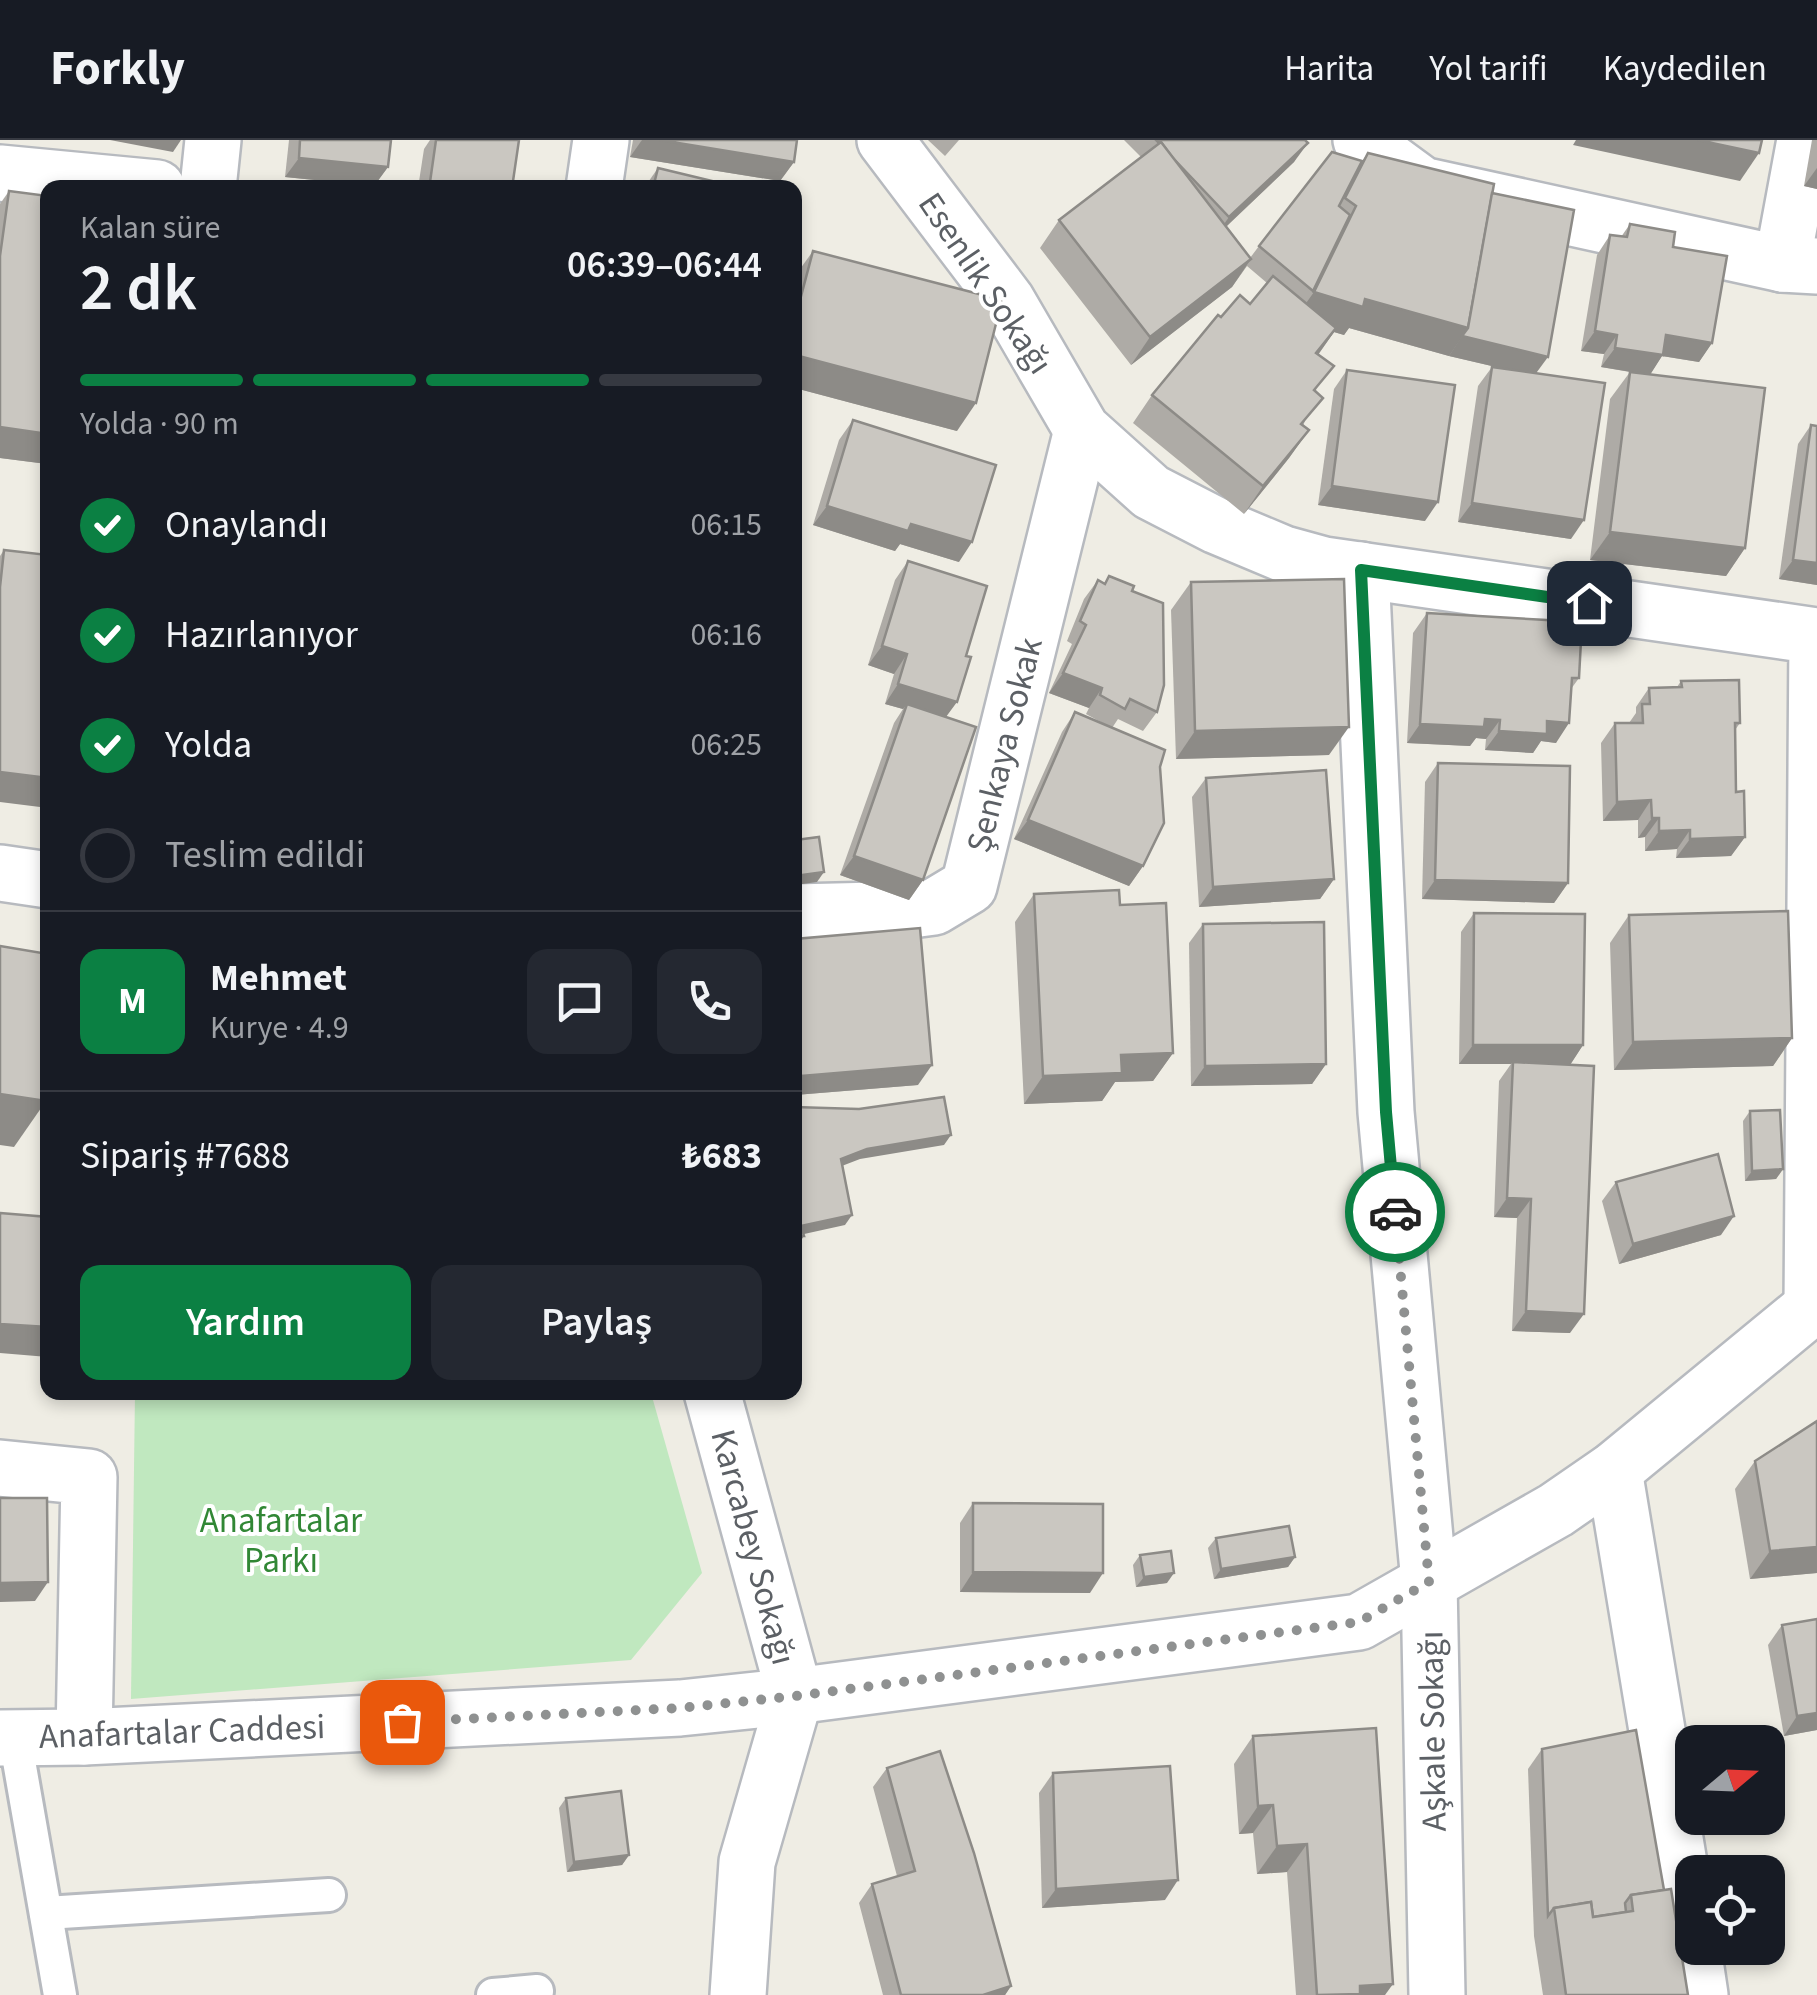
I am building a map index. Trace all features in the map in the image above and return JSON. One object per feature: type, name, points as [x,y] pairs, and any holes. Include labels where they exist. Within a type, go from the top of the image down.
[{"type":"street","points":[[209,180],[214,140]]},
{"type":"street","points":[[595,180],[601,140]]},
{"type":"street","name":"Esenlik Sokağı","points":[[885,140],[1006,301],[1082,430],[1151,492],[1217,526],[1284,554],[1324,565],[1817,636]]},
{"type":"street","points":[[1360,140],[1422,185],[1800,265],[1805,140]]},
{"type":"street","points":[[0,173],[73,180]]},
{"type":"street","name":"Şenkaya Sokak","points":[[802,912],[919,909],[948,900],[969,886],[1082,430]]},
{"type":"street","name":"Aşkale Sokağı","points":[[1361,570],[1386,1112],[1429,1582],[1437,1995]]},
{"type":"street","points":[[1815,1305],[1817,636]]},
{"type":"street","points":[[0,872],[40,879]]},
{"type":"street","name":"Anafartalar Caddesi","points":[[7,1738],[680,1708],[1359,1622],[1556,1510],[1614,1470],[1815,1305]]},
{"type":"street","name":"Karcabey Sokağı","points":[[714,1400],[796,1696],[746,1862],[738,1995]]},
{"type":"street","points":[[0,1468],[89,1477],[84,1737]]},
{"type":"street","points":[[1614,1470],[1678,1855]]},
{"type":"street","points":[[1696,1965],[1700,1995]]},
{"type":"lane","points":[[7,1738],[60,1995]]},
{"type":"lane","points":[[46,1913],[329,1895]]},
{"type":"lane","points":[[493,1995],[537,1991]]},
{"type":"green space","name":"Anafartalar Parkı","points":[[135,1400],[653,1400],[702,1573],[631,1660],[131,1699]]},
{"type":"building","points":[[300,140],[391,140],[388,167],[299,158]]},
{"type":"building","points":[[436,140],[519,140],[513,180],[430,180]]},
{"type":"building","points":[[660,140],[797,140],[794,162]]},
{"type":"building","points":[[1156,140],[1305,140],[1308,143],[1229,217]]},
{"type":"building","points":[[1698,140],[1762,140],[1759,153]]},
{"type":"building","points":[[1161,142],[1251,259],[1150,337],[1059,220]]},
{"type":"building","points":[[1332,152],[1362,161],[1339,206],[1350,215],[1313,291],[1259,246]]},
{"type":"building","points":[[1368,153],[1494,184],[1468,328],[1365,299],[1363,307],[1314,292],[1356,206],[1345,198]]},
{"type":"building","points":[[658,168],[708,180],[655,180]]},
{"type":"building","points":[[9,191],[40,195],[40,433],[0,427],[0,256]]},
{"type":"building","points":[[1492,193],[1574,210],[1548,357],[1462,336],[1468,328]]},
{"type":"building","points":[[1630,224],[1675,232],[1673,247],[1727,256],[1712,343],[1666,335],[1663,355],[1615,348],[1617,335],[1595,331],[1610,235],[1627,237]]},
{"type":"building","points":[[813,251],[1002,300],[976,403],[802,357],[802,293]]},
{"type":"building","points":[[1273,276],[1336,328],[1316,353],[1334,366],[1314,390],[1323,398],[1301,424],[1309,430],[1263,486],[1152,395],[1218,315],[1221,317],[1240,295],[1250,304]]},
{"type":"building","points":[[1492,367],[1605,383],[1584,520],[1472,503]]},
{"type":"building","points":[[1347,370],[1455,385],[1438,502],[1332,486]]},
{"type":"building","points":[[1630,372],[1765,388],[1745,548],[1610,532]]},
{"type":"building","points":[[853,420],[996,465],[972,542],[911,524],[908,531],[827,506]]},
{"type":"building","points":[[1811,425],[1817,426],[1817,563],[1793,560]]},
{"type":"building","points":[[4,550],[40,554],[40,777],[0,772],[0,587]]},
{"type":"building","points":[[908,561],[987,586],[957,702],[898,684],[907,654],[882,646]]},
{"type":"building","points":[[1109,576],[1134,586],[1132,591],[1163,603],[1164,685],[1157,712],[1130,699],[1125,709],[1100,695],[1102,688],[1063,673],[1086,625],[1080,621],[1098,580],[1105,584]]},
{"type":"building","points":[[1344,579],[1349,727],[1195,731],[1191,582]]},
{"type":"building","points":[[1427,613],[1582,622],[1579,678],[1572,678],[1569,723],[1547,721],[1547,734],[1499,731],[1500,720],[1485,719],[1484,727],[1420,724]]},
{"type":"building","points":[[1739,680],[1736,792],[1744,791],[1745,837],[1690,839],[1690,830],[1659,831],[1659,818],[1652,818],[1651,800],[1617,802],[1615,723],[1643,723],[1642,704],[1650,704],[1649,688],[1682,687],[1681,681]]},
{"type":"building","points":[[907,704],[976,727],[923,880],[854,856]]},
{"type":"building","points":[[1075,712],[1165,750],[1160,767],[1164,823],[1143,866],[1028,820]]},
{"type":"building","points":[[1438,763],[1570,766],[1568,883],[1435,880]]},
{"type":"building","points":[[1326,770],[1334,879],[1213,887],[1206,778]]},
{"type":"building","points":[[819,837],[824,872],[802,875],[802,839]]},
{"type":"building","points":[[1119,890],[1120,905],[1166,903],[1173,1053],[1121,1055],[1122,1073],[1043,1076],[1034,894]]},
{"type":"building","points":[[1788,911],[1792,1038],[1633,1042],[1629,915]]},
{"type":"building","points":[[1474,913],[1585,914],[1583,1045],[1473,1045]]},
{"type":"building","points":[[1324,922],[1326,1064],[1205,1066],[1203,924]]},
{"type":"building","points":[[920,928],[932,1065],[802,1076],[802,938]]},
{"type":"building","points":[[0,946],[40,953],[40,1100],[0,1094]]},
{"type":"building","points":[[1513,1062],[1594,1066],[1584,1314],[1526,1311],[1531,1199],[1507,1198]]},
{"type":"building","points":[[944,1097],[951,1135],[867,1149],[841,1159],[852,1215],[802,1226],[802,1107],[859,1109]]},
{"type":"building","points":[[1780,1110],[1783,1169],[1752,1171],[1750,1111]]},
{"type":"building","points":[[1718,1154],[1734,1216],[1633,1244],[1616,1182]]},
{"type":"building","points":[[0,1213],[40,1216],[40,1326],[0,1324]]},
{"type":"building","points":[[1817,1421],[1817,1547],[1770,1551],[1755,1461]]},
{"type":"building","points":[[0,1498],[47,1498],[48,1582],[0,1583]]},
{"type":"building","points":[[973,1503],[1103,1504],[1103,1573],[973,1572]]},
{"type":"building","points":[[1289,1526],[1295,1557],[1221,1569],[1216,1538]]},
{"type":"building","points":[[1171,1551],[1174,1573],[1144,1577],[1140,1555]]},
{"type":"building","points":[[1817,1619],[1817,1713],[1797,1716],[1782,1625]]},
{"type":"building","points":[[1376,1728],[1393,1984],[1360,1986],[1360,1994],[1317,1995],[1307,1844],[1277,1846],[1273,1805],[1258,1806],[1253,1736]]},
{"type":"building","points":[[1636,1730],[1664,1890],[1631,1895],[1625,1903],[1626,1912],[1593,1917],[1591,1902],[1554,1908],[1548,1916],[1542,1749]]},
{"type":"building","points":[[940,1751],[974,1853],[1011,1986],[983,1995],[901,1995],[872,1884],[915,1871],[887,1768]]},
{"type":"building","points":[[1170,1766],[1178,1880],[1056,1889],[1053,1773]]},
{"type":"building","points":[[621,1791],[629,1855],[574,1862],[566,1798]]},
{"type":"building","points":[[1671,1889],[1675,1965],[1683,1965],[1688,1995],[1566,1995],[1554,1908],[1591,1902],[1593,1917],[1633,1911],[1631,1895]]},
{"type":"way so far","points":[[402,1722],[680,1708],[796,1696],[1359,1622],[1429,1582],[1395,1212]]},
{"type":"route","points":[[1395,1212],[1386,1112],[1361,570],[1589,603]]}]
